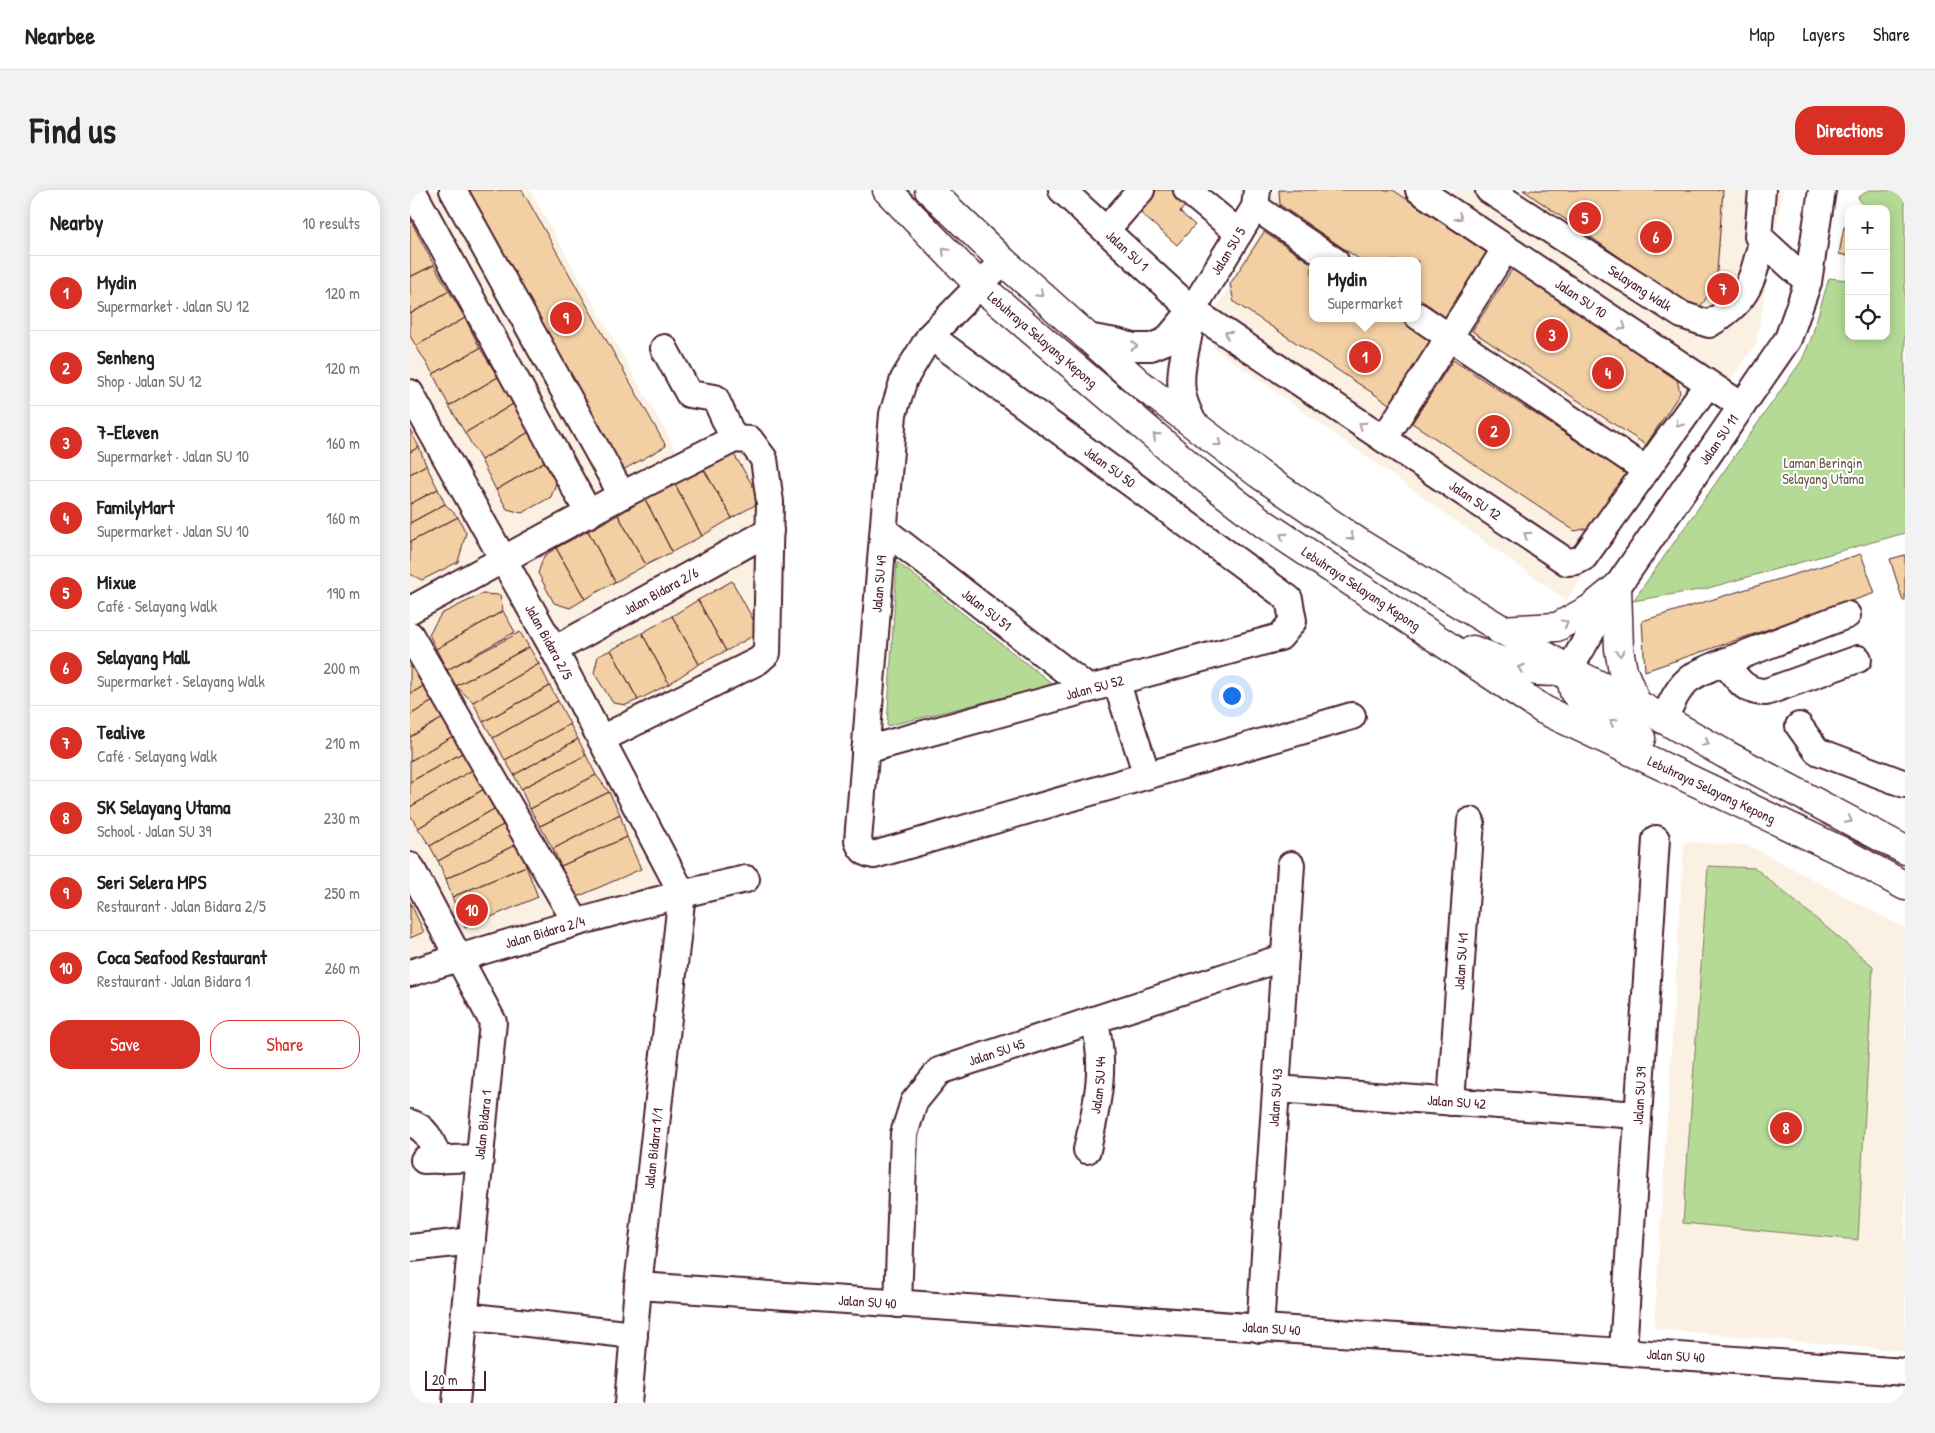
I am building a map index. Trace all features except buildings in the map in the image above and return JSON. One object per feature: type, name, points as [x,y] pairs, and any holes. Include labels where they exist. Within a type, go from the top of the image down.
[{"type":"main road","name":"Lebuhraya Selayang Kepong","points":[[887,190],[980,286],[1212,483],[1263,523],[1544,710],[1841,851],[1905,886]]},
{"type":"main road","points":[[929,190],[1004,261],[1140,384],[1259,474],[1364,546],[1569,670],[1637,704],[1663,720],[1905,850]]},
{"type":"main road","points":[[1500,630],[1557,627],[1590,610],[1617,587]]},
{"type":"main road","points":[[1617,587],[1619,650],[1623,670],[1637,704]]},
{"type":"main road","points":[[1440,641],[1461,645],[1526,671],[1549,674],[1569,670]]},
{"type":"main road","points":[[1569,670],[1574,692],[1588,706],[1616,724],[1701,770],[1806,835]]},
{"type":"street","points":[[412,190],[589,514]]},
{"type":"street","points":[[453,190],[622,495]]},
{"type":"street","points":[[1106,230],[1142,190]]},
{"type":"street","points":[[1186,190],[1239,233]]},
{"type":"street","name":"Jalan SU 10","points":[[1419,190],[1742,406]]},
{"type":"street","name":"Selayang Walk","points":[[1489,190],[1682,315],[1701,323],[1708,324],[1727,313],[1750,285],[1762,242]]},
{"type":"street","points":[[1762,190],[1757,228],[1758,236],[1762,242],[1808,282]]},
{"type":"street","name":"Jalan SU 11","points":[[1569,670],[1617,587],[1788,339],[1808,282],[1822,190]]},
{"type":"street","name":"Jalan SU 1","points":[[1070,193],[1106,230],[1192,310]]},
{"type":"street","points":[[1256,198],[1330,257]]},
{"type":"street","name":"Jalan SU 5","points":[[1087,337],[1133,347],[1151,347],[1166,341],[1192,310],[1239,233],[1256,198]]},
{"type":"street","points":[[1384,439],[1506,248]]},
{"type":"street","name":"Jalan SU 49","points":[[1004,261],[930,336],[904,380],[893,414],[858,841],[862,850],[867,854],[874,855],[1147,775]]},
{"type":"street","name":"Jalan SU 5","points":[[1192,310],[1191,331],[1181,370],[1182,394],[1194,425]]},
{"type":"street","name":"Jalan SU 12","points":[[1192,310],[1567,562],[1576,561],[1584,557],[1708,384]]},
{"type":"street","points":[[1421,318],[1646,470]]},
{"type":"street","name":"Jalan SU 50","points":[[930,336],[1289,599]]},
{"type":"street","points":[[664,348],[689,394],[715,398],[734,439]]},
{"type":"street","name":"Jalan Bidara 2/5","points":[[410,393],[554,650],[682,893]]},
{"type":"street","points":[[410,610],[622,495],[734,439],[750,440],[764,459],[770,502],[766,653],[758,661],[601,739]]},
{"type":"street","name":"Jalan SU 51","points":[[884,530],[1089,689]]},
{"type":"street","name":"Jalan Bidara 2/6","points":[[554,650],[770,532]]},
{"type":"street","name":"Jalan SU 52","points":[[865,750],[1280,637],[1293,621],[1289,599]]},
{"type":"street","points":[[1663,720],[1680,685],[1689,677],[1848,615]]},
{"type":"street","points":[[410,634],[576,922]]},
{"type":"street","points":[[1724,662],[1743,686],[1754,692],[1766,692],[1858,659]]},
{"type":"street","points":[[1116,681],[1147,775],[1352,716]]},
{"type":"street","points":[[1799,726],[1817,751],[1905,784]]},
{"type":"street","name":"Jalan SU 41","points":[[1451,1102],[1471,821]]},
{"type":"street","name":"Jalan SU 39","points":[[1623,1351],[1656,839]]},
{"type":"street","name":"Jalan SU 43","points":[[1260,1329],[1292,865]]},
{"type":"street","name":"Jalan Bidara 1","points":[[410,866],[493,1022],[456,1403]]},
{"type":"street","name":"Jalan Bidara 2/4","points":[[410,973],[576,922],[682,893],[746,879]]},
{"type":"street","name":"Jalan Bidara 1/1","points":[[628,1403],[638,1286],[682,893]]},
{"type":"street","name":"Jalan SU 45","points":[[898,1304],[904,1134],[914,1102],[939,1071],[1285,957]]},
{"type":"street","name":"Jalan SU 44","points":[[1087,1150],[1100,1087],[1101,1044],[1094,1020]]},
{"type":"street","name":"Jalan SU 42","points":[[1276,1089],[1638,1115]]},
{"type":"street","points":[[410,1122],[416,1124],[429,1136],[431,1160],[480,1158]]},
{"type":"street","points":[[410,1248],[472,1241]]},
{"type":"street","name":"Jalan SU 40","points":[[638,1286],[1260,1329],[1623,1351],[1905,1372]]},
{"type":"street","points":[[465,1316],[634,1335]]},
{"type":"shaded area","points":[[410,190],[530,190],[686,468],[733,445],[759,463],[763,649],[593,737],[670,889],[410,964]]},
{"type":"shaded area","points":[[1274,190],[1783,190],[1756,345],[1566,600],[1213,347],[1217,307],[1260,231]]},
{"type":"shaded area","points":[[1684,842],[1748,845],[1905,928],[1905,1351],[1654,1329]]},
{"type":"green space","name":"Laman Beringin Selayang Utama","points":[[1869,190],[1905,190],[1905,533],[1705,589],[1633,601],[1802,360],[1811,339],[1829,278],[1845,280],[1845,340],[1890,340],[1890,205],[1863,205],[1858,197]]},
{"type":"green space","points":[[897,562],[1054,685],[887,726]]},
{"type":"green space","points":[[1708,866],[1755,868],[1873,966],[1858,1240],[1683,1223]]},
{"type":"place","name":"Mixue","points":[[1585,218]]},
{"type":"place","name":"Selayang Mall","points":[[1656,237]]},
{"type":"place","name":"Tealive","points":[[1723,289]]},
{"type":"place","name":"Seri Selera MPS","points":[[566,318]]},
{"type":"place","name":"7-Eleven","points":[[1552,335]]},
{"type":"place","name":"Mydin","points":[[1365,357]]},
{"type":"place","name":"FamilyMart","points":[[1608,373]]},
{"type":"place","name":"Senheng","points":[[1494,431]]},
{"type":"place","name":"Coca Seafood Restaurant","points":[[472,910]]},
{"type":"place","name":"SK Selayang Utama","points":[[1786,1128]]}]
